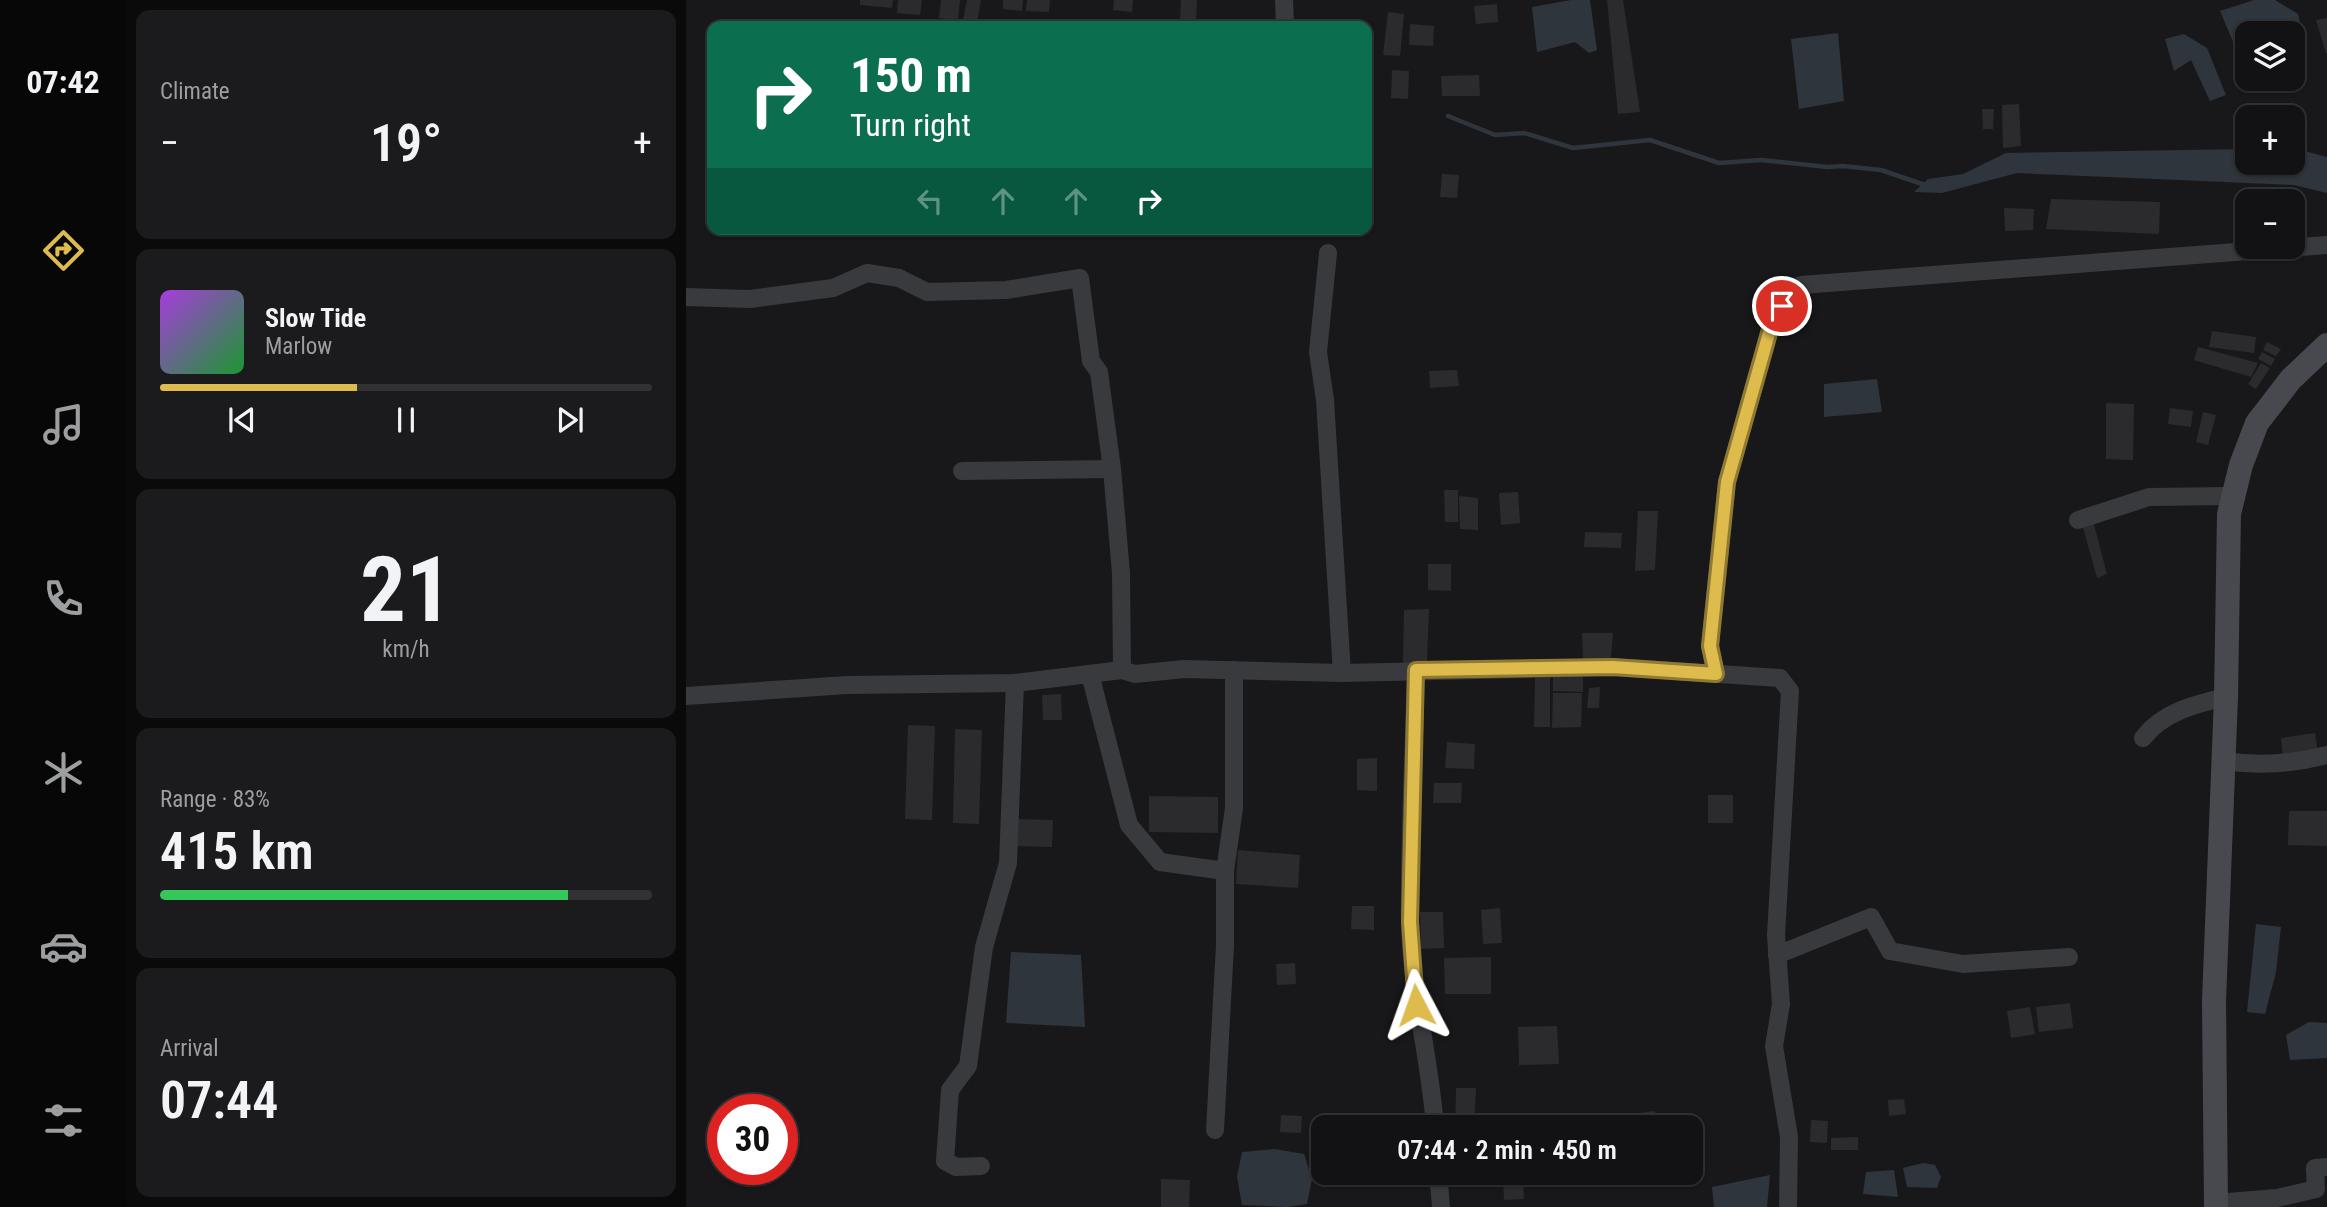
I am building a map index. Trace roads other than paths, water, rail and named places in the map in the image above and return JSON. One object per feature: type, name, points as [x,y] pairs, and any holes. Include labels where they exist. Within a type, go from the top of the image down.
[{"type":"main road","points":[[2215,1205],[2214,1001],[2231,496],[2257,423],[2291,379],[2327,345]]},
{"type":"street","points":[[1284,0],[1285,21]]},
{"type":"street","points":[[1716,674],[1710,646],[1727,482],[1773,319],[1801,285],[2327,245]]},
{"type":"street","points":[[1328,253],[1318,352],[1325,400],[1342,673]]},
{"type":"street","points":[[686,297],[750,299],[833,288],[867,273],[899,278],[927,292],[1006,290],[1080,278],[1091,361],[1099,372],[1112,469],[1121,573],[1122,670]]},
{"type":"street","points":[[962,471],[1112,469]]},
{"type":"street","points":[[2078,520],[2149,497],[2231,496]]},
{"type":"street","points":[[686,696],[847,685],[1015,683],[1122,670],[1135,674],[1184,669],[1342,673],[1613,667],[1780,678],[1790,691],[1776,935],[1781,1004],[1774,1045],[1789,1137],[1788,1207]]},
{"type":"street","points":[[1215,1130],[1225,945],[1225,870],[1234,808],[1234,670]]},
{"type":"street","points":[[1416,670],[1410,922],[1416,1005],[1432,1084],[1434,1115]]},
{"type":"street","points":[[1090,674],[1129,825],[1160,862],[1225,870]]},
{"type":"street","points":[[981,1166],[956,1167],[945,1161],[950,1090],[968,1066],[984,947],[1008,863],[1015,683]]},
{"type":"street","points":[[2143,738],[2154,724],[2169,715],[2197,703],[2226,697]]},
{"type":"street","points":[[2223,761],[2251,764],[2294,763],[2327,755]]},
{"type":"street","points":[[1777,955],[1871,917],[1890,951],[1963,964],[2069,957]]},
{"type":"street","points":[[2215,1205],[2277,1198],[2316,1189],[2315,1168],[2327,1167]]},
{"type":"street","points":[[1439,1185],[1441,1207]]},
{"type":"waterway","points":[[1448,116],[1495,135],[1524,133],[1573,148],[1650,140],[1719,163],[1761,160],[1881,170],[1928,186]]}]
